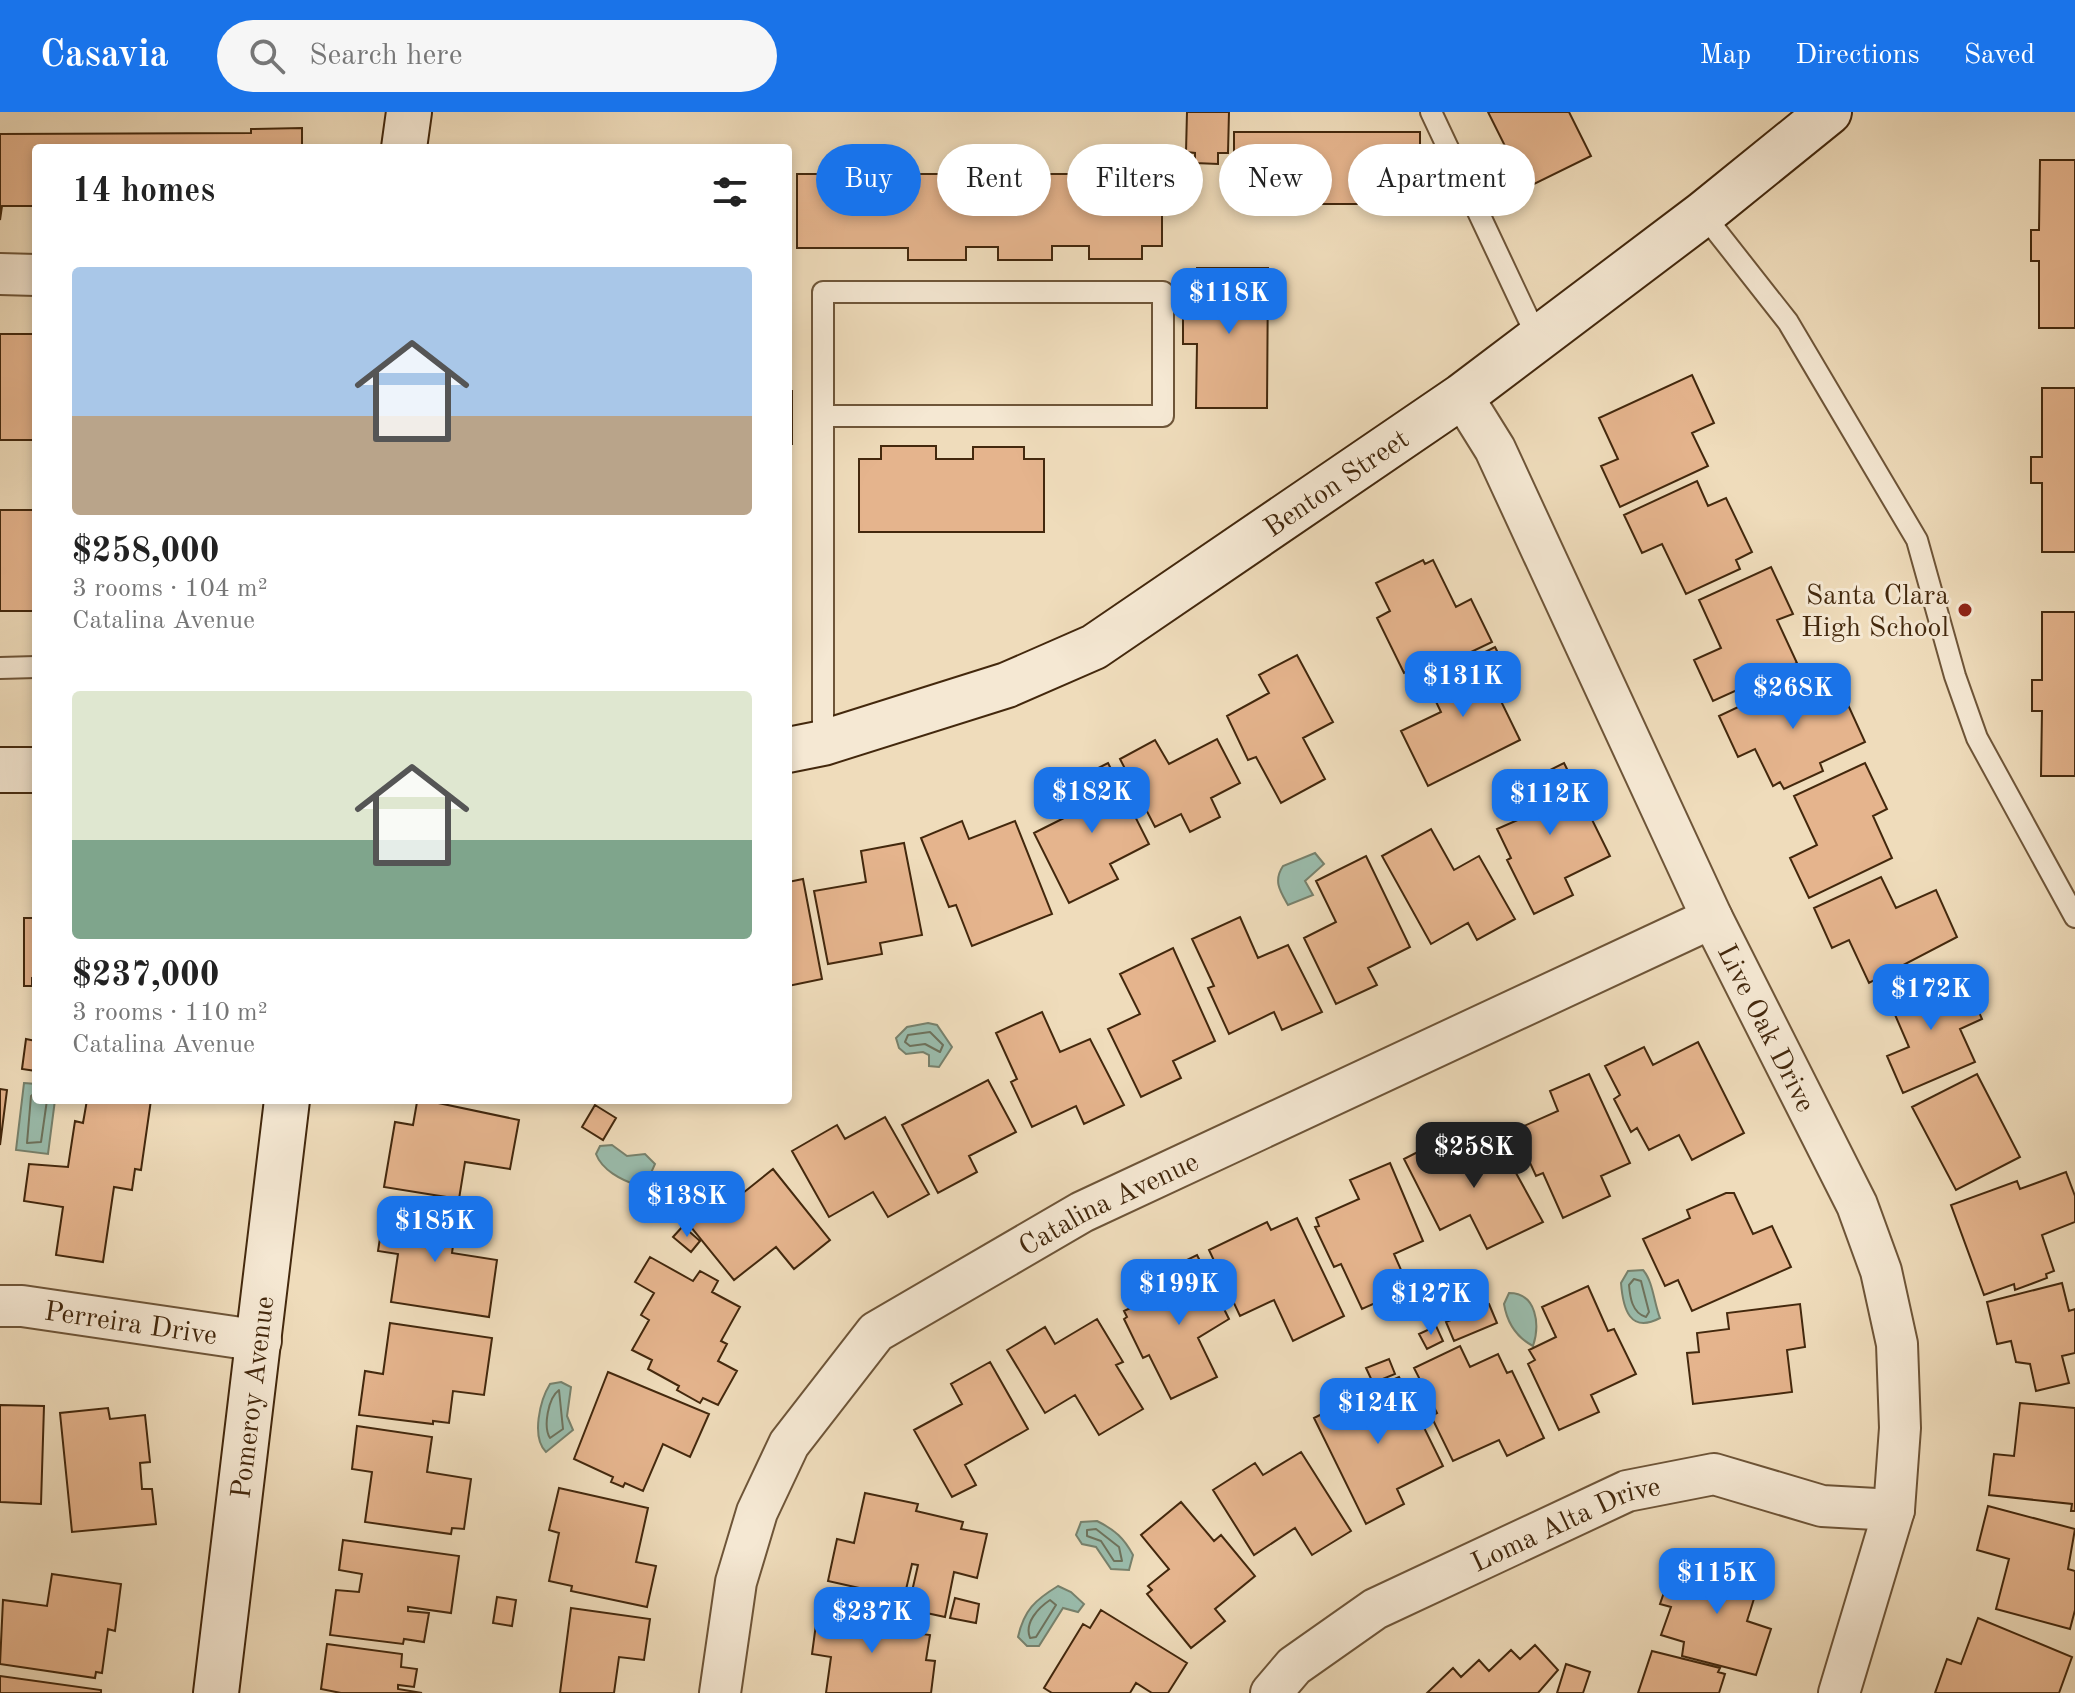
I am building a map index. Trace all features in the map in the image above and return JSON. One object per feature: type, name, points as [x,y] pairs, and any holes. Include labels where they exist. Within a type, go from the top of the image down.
[{"type":"main road","points":[[405,144],[409,112]]},
{"type":"main road","name":"Benton Street","points":[[806,746],[1007,685],[1094,647],[1462,396],[1703,214],[1829,112]]},
{"type":"main road","points":[[0,770],[32,770]]},
{"type":"main road","name":"Pomeroy Avenue","points":[[216,1693],[261,1341],[287,1104]]},
{"type":"street","points":[[0,274],[32,275]]},
{"type":"street","name":"Live Oak Drive","points":[[1462,396],[1495,449],[1712,918],[1857,1205],[1881,1271],[1897,1344],[1900,1428],[1894,1510],[1839,1693]]},
{"type":"street","name":"Catalina Avenue","points":[[720,1693],[736,1582],[757,1512],[789,1444],[876,1332],[970,1274],[1082,1212],[1712,918]]},
{"type":"street","name":"Perreira Drive","points":[[0,1306],[22,1306],[261,1341]]},
{"type":"street","name":"Loma Alta Drive","points":[[1271,1693],[1294,1666],[1375,1609],[1627,1491],[1714,1474],[1822,1506],[1894,1510]]},
{"type":"lane","points":[[1431,112],[1538,339]]},
{"type":"lane","points":[[1703,214],[1788,322],[1917,540],[1955,676],[1977,738],[2075,917]]},
{"type":"lane","points":[[806,746],[823,416],[823,292],[1163,292],[1163,416],[823,416]]},
{"type":"lane","points":[[0,668],[32,667]]},
{"type":"water","points":[[1315,853],[1324,864],[1305,881],[1313,895],[1288,905],[1279,886],[1280,871],[1283,866]]},
{"type":"water","points":[[928,1023],[937,1025],[952,1047],[939,1067],[929,1066],[929,1055],[923,1052],[906,1054],[899,1048],[896,1038],[907,1027]]},
{"type":"water","points":[[24,1083],[32,1084],[32,1104],[54,1104],[48,1154],[16,1150]]},
{"type":"water","points":[[612,1145],[627,1156],[645,1154],[655,1164],[651,1173],[637,1185],[613,1174],[596,1154],[600,1146]]},
{"type":"water","points":[[1643,1270],[1660,1318],[1642,1323],[1635,1321],[1626,1310],[1621,1283],[1628,1271]]},
{"type":"water","points":[[1509,1293],[1526,1298],[1531,1304],[1536,1320],[1533,1346],[1517,1334],[1507,1317],[1504,1304]]},
{"type":"water","points":[[561,1382],[571,1387],[567,1416],[573,1430],[546,1452],[539,1437],[540,1409],[550,1384]]},
{"type":"water","points":[[1097,1521],[1118,1535],[1130,1549],[1133,1555],[1129,1570],[1111,1569],[1096,1547],[1082,1544],[1076,1535],[1081,1522]]},
{"type":"water","points":[[1058,1586],[1071,1592],[1084,1604],[1078,1612],[1063,1608],[1039,1646],[1027,1646],[1018,1637],[1027,1613],[1037,1601]]},
{"type":"building","points":[[1187,112],[1229,112],[1228,144],[1219,144],[1218,164],[1203,163],[1203,144],[1186,144]]},
{"type":"building","points":[[1488,112],[1569,112],[1591,156],[1535,184],[1535,144],[1504,144]]},
{"type":"building","points":[[302,128],[302,144],[32,144],[32,206],[2,206],[0,220],[0,134],[251,133],[251,129]]},
{"type":"building","points":[[1234,132],[1420,132],[1420,144],[1348,144],[1348,204],[1332,204],[1332,144],[1234,144]]},
{"type":"building","points":[[2040,160],[2075,160],[2075,328],[2039,328],[2039,261],[2031,261],[2031,230],[2039,230]]},
{"type":"building","points":[[797,174],[816,174],[816,216],[921,216],[921,174],[937,174],[937,216],[1051,216],[1051,174],[1067,174],[1067,216],[1162,216],[1162,246],[1142,246],[1142,259],[1089,259],[1089,246],[1052,246],[1052,260],[998,260],[998,247],[966,247],[966,260],[908,260],[908,248],[797,248]]},
{"type":"building","points":[[1197,268],[1268,268],[1267,408],[1196,408],[1197,344],[1183,344],[1183,289],[1197,289]]},
{"type":"building","points":[[0,334],[32,334],[32,440],[0,440]]},
{"type":"building","points":[[1692,375],[1714,423],[1692,433],[1708,466],[1620,507],[1601,466],[1618,459],[1599,418]]},
{"type":"building","points":[[2042,388],[2075,388],[2075,552],[2042,552],[2042,483],[2031,483],[2031,457],[2042,457]]},
{"type":"building","points":[[881,446],[936,446],[936,459],[973,459],[973,447],[1024,447],[1024,459],[1044,459],[1044,532],[859,532],[859,459],[881,459]]},
{"type":"building","points":[[1697,481],[1708,506],[1726,498],[1752,552],[1736,560],[1740,569],[1686,594],[1662,544],[1642,553],[1624,515]]},
{"type":"building","points":[[0,510],[32,510],[32,611],[0,611]]},
{"type":"building","points":[[1423,560],[1425,564],[1433,560],[1456,607],[1471,599],[1492,642],[1421,676],[1417,667],[1404,673],[1377,618],[1390,611],[1376,583]]},
{"type":"building","points":[[1771,567],[1793,614],[1777,620],[1797,663],[1713,701],[1694,660],[1721,648],[1699,600]]},
{"type":"building","points":[[2042,612],[2075,612],[2075,776],[2041,776],[2042,711],[2032,711],[2032,680],[2042,680]]},
{"type":"building","points":[[1495,647],[1513,683],[1496,691],[1520,740],[1428,786],[1401,731],[1441,712],[1426,681]]},
{"type":"building","points":[[1297,655],[1333,722],[1303,738],[1325,779],[1281,803],[1256,757],[1248,760],[1227,716],[1269,693],[1259,675]]},
{"type":"building","points":[[1820,676],[1831,702],[1844,696],[1865,742],[1820,763],[1823,771],[1784,789],[1780,782],[1773,786],[1755,749],[1738,757],[1719,716],[1787,684],[1790,690]]},
{"type":"building","points":[[1217,739],[1240,783],[1211,798],[1220,817],[1190,832],[1181,814],[1155,827],[1120,759],[1155,740],[1169,764]]},
{"type":"building","points":[[1108,763],[1149,844],[1110,864],[1118,879],[1069,903],[1034,833],[1082,809],[1069,783]]},
{"type":"building","points":[[1564,763],[1610,856],[1565,878],[1573,895],[1534,914],[1507,860],[1511,858],[1497,829],[1520,819],[1506,792]]},
{"type":"building","points":[[1865,763],[1887,809],[1873,816],[1892,858],[1809,898],[1790,858],[1817,845],[1794,796]]},
{"type":"building","points":[[962,821],[969,839],[1015,821],[1052,914],[972,946],[956,905],[949,907],[921,838]]},
{"type":"building","points":[[1431,829],[1454,870],[1479,856],[1515,919],[1477,940],[1468,923],[1431,944],[1382,856]]},
{"type":"building","points":[[904,843],[922,935],[880,943],[882,954],[828,964],[814,891],[866,882],[861,851]]},
{"type":"building","points":[[1366,856],[1410,947],[1368,968],[1377,985],[1336,1004],[1304,938],[1336,922],[1316,881]]},
{"type":"building","points":[[1881,877],[1896,908],[1936,890],[1957,937],[1869,983],[1849,940],[1832,948],[1814,908]]},
{"type":"building","points":[[803,879],[822,979],[792,985],[792,881]]},
{"type":"building","points":[[1240,917],[1258,958],[1288,945],[1322,1012],[1282,1030],[1274,1012],[1229,1034],[1208,988],[1214,986],[1192,939]]},
{"type":"building","points":[[24,918],[32,918],[32,986],[24,986]]},
{"type":"building","points":[[1173,948],[1215,1041],[1173,1061],[1181,1078],[1141,1097],[1108,1029],[1140,1014],[1120,974]]},
{"type":"building","points":[[1931,975],[1941,998],[1968,987],[1982,1019],[1960,1029],[1975,1062],[1903,1093],[1887,1056],[1909,1047],[1886,994]]},
{"type":"building","points":[[1042,1012],[1060,1052],[1090,1039],[1124,1105],[1084,1124],[1076,1106],[1032,1127],[1011,1082],[1017,1079],[996,1033]]},
{"type":"building","points":[[26,1039],[32,1040],[32,1070],[22,1069]]},
{"type":"building","points":[[1698,1042],[1744,1133],[1692,1160],[1679,1135],[1649,1150],[1637,1128],[1631,1132],[1614,1099],[1620,1095],[1605,1066],[1644,1047],[1653,1065]]},
{"type":"building","points":[[1589,1074],[1630,1163],[1601,1176],[1610,1196],[1563,1218],[1543,1173],[1536,1176],[1515,1130],[1558,1111],[1550,1091]]},
{"type":"building","points":[[1977,1074],[2020,1157],[1956,1190],[1912,1107]]},
{"type":"building","points":[[988,1080],[1016,1132],[969,1156],[977,1172],[938,1193],[902,1125]]},
{"type":"building","points":[[0,1089],[7,1090],[0,1145]]},
{"type":"building","points":[[86,1104],[150,1104],[141,1170],[135,1169],[132,1190],[114,1187],[103,1262],[56,1255],[63,1207],[24,1201],[29,1164],[68,1167],[75,1121],[83,1123]]},
{"type":"building","points":[[417,1104],[443,1104],[519,1120],[510,1169],[465,1162],[459,1199],[384,1187],[395,1122],[413,1125]]},
{"type":"building","points":[[595,1105],[616,1118],[603,1140],[582,1127]]},
{"type":"building","points":[[885,1117],[929,1194],[888,1217],[873,1192],[829,1217],[792,1151],[837,1125],[845,1139]]},
{"type":"building","points":[[1495,1135],[1543,1222],[1487,1249],[1470,1215],[1440,1230],[1404,1159],[1443,1139],[1452,1156]]},
{"type":"building","points":[[1390,1163],[1423,1241],[1394,1254],[1409,1288],[1362,1309],[1341,1264],[1334,1267],[1315,1227],[1319,1226],[1316,1218],[1359,1199],[1350,1180]]},
{"type":"building","points":[[773,1169],[830,1240],[794,1269],[776,1247],[734,1280],[686,1221],[729,1187],[738,1197]]},
{"type":"building","points":[[2066,1172],[2075,1196],[2075,1222],[2042,1235],[2054,1271],[2046,1274],[2047,1278],[2015,1290],[2014,1284],[1984,1295],[1951,1205],[2017,1181],[2020,1189]]},
{"type":"building","points":[[1726,1193],[1734,1193],[1753,1234],[1772,1226],[1791,1267],[1692,1311],[1678,1280],[1665,1286],[1643,1239],[1690,1218],[1687,1210]]},
{"type":"building","points":[[385,1206],[457,1217],[452,1253],[497,1260],[489,1317],[391,1302],[398,1254],[378,1251]]},
{"type":"building","points":[[1297,1218],[1344,1316],[1293,1341],[1274,1300],[1240,1316],[1209,1250],[1267,1222],[1271,1230]]},
{"type":"building","points":[[683,1226],[700,1241],[691,1252],[673,1237]]},
{"type":"building","points":[[1197,1255],[1229,1319],[1198,1338],[1217,1377],[1171,1399],[1149,1355],[1143,1358],[1124,1319],[1127,1317],[1124,1311],[1166,1291],[1158,1274]]},
{"type":"building","points":[[650,1257],[693,1281],[700,1271],[718,1281],[712,1292],[740,1307],[721,1341],[727,1344],[718,1361],[737,1371],[718,1405],[703,1398],[700,1403],[677,1390],[679,1386],[648,1369],[652,1360],[632,1350],[649,1320],[641,1315],[654,1293],[635,1282]]},
{"type":"building","points":[[2062,1283],[2069,1311],[2075,1309],[2075,1353],[2062,1356],[2069,1383],[2036,1391],[2030,1364],[2016,1362],[2011,1341],[1997,1344],[1987,1302]]},
{"type":"building","points":[[1588,1286],[1608,1331],[1614,1329],[1636,1374],[1591,1395],[1599,1412],[1559,1430],[1528,1364],[1535,1360],[1529,1350],[1556,1337],[1542,1307]]},
{"type":"building","points":[[1489,1304],[1497,1323],[1454,1341],[1446,1322]]},
{"type":"building","points":[[1800,1304],[1805,1347],[1787,1350],[1792,1392],[1693,1404],[1687,1353],[1699,1352],[1697,1333],[1729,1329],[1727,1313]]},
{"type":"building","points":[[1097,1319],[1123,1362],[1116,1365],[1143,1409],[1099,1435],[1075,1395],[1045,1413],[1007,1350],[1045,1327],[1055,1344]]},
{"type":"building","points":[[390,1323],[492,1338],[484,1395],[453,1391],[449,1423],[433,1421],[433,1424],[359,1415],[365,1371],[383,1374]]},
{"type":"building","points":[[1436,1326],[1443,1341],[1427,1349],[1419,1334]]},
{"type":"building","points":[[1460,1346],[1470,1367],[1498,1354],[1507,1373],[1512,1371],[1544,1438],[1507,1456],[1499,1440],[1453,1461],[1431,1416],[1437,1413],[1414,1368]]},
{"type":"building","points":[[1389,1359],[1395,1374],[1373,1383],[1366,1368]]},
{"type":"building","points":[[990,1362],[1028,1429],[965,1465],[976,1485],[952,1497],[914,1430],[962,1404],[951,1384]]},
{"type":"building","points":[[608,1372],[709,1414],[690,1457],[663,1444],[643,1491],[625,1483],[623,1487],[611,1482],[613,1477],[574,1459]]},
{"type":"building","points":[[1399,1377],[1443,1466],[1397,1489],[1404,1504],[1366,1524],[1314,1418],[1324,1413],[1322,1409]]},
{"type":"building","points":[[2020,1403],[2075,1408],[2075,1511],[2071,1511],[2072,1504],[1989,1495],[1994,1454],[2014,1456]]},
{"type":"building","points":[[0,1405],[44,1406],[41,1504],[0,1502]]},
{"type":"building","points":[[108,1408],[110,1419],[145,1415],[150,1462],[140,1463],[142,1489],[152,1489],[156,1524],[72,1532],[60,1413]]},
{"type":"building","points":[[357,1426],[432,1437],[427,1472],[471,1479],[464,1529],[452,1528],[451,1534],[365,1522],[372,1472],[352,1469]]},
{"type":"building","points":[[1301,1452],[1351,1531],[1312,1555],[1295,1528],[1254,1555],[1213,1490],[1255,1463],[1263,1475]]},
{"type":"building","points":[[559,1488],[648,1508],[636,1562],[656,1566],[647,1607],[571,1591],[572,1586],[549,1581],[559,1533],[549,1530]]},
{"type":"building","points":[[865,1493],[918,1504],[916,1511],[963,1522],[961,1529],[987,1534],[977,1578],[954,1572],[945,1617],[908,1609],[918,1565],[912,1564],[904,1598],[828,1581],[837,1539],[854,1543]]},
{"type":"building","points":[[1181,1502],[1214,1541],[1221,1535],[1255,1576],[1215,1609],[1225,1621],[1191,1648],[1147,1594],[1152,1590],[1148,1586],[1169,1569],[1141,1535]]},
{"type":"building","points":[[1988,1506],[2075,1529],[2068,1569],[2075,1571],[2075,1610],[2070,1629],[1996,1609],[2009,1559],[1977,1550]]},
{"type":"building","points":[[343,1540],[459,1556],[451,1613],[408,1607],[408,1611],[429,1613],[424,1642],[404,1639],[403,1644],[330,1635],[336,1590],[359,1592],[362,1574],[339,1570]]},
{"type":"building","points":[[1712,1554],[1763,1570],[1747,1621],[1771,1629],[1756,1675],[1682,1656],[1684,1642],[1661,1635],[1671,1607],[1660,1604],[1671,1572],[1703,1582]]},
{"type":"building","points":[[52,1574],[121,1584],[115,1631],[108,1629],[102,1673],[96,1672],[95,1678],[0,1664],[3,1600],[47,1606]]},
{"type":"building","points":[[497,1597],[516,1600],[512,1626],[493,1623]]},
{"type":"building","points":[[955,1598],[979,1604],[976,1623],[950,1618]]},
{"type":"building","points":[[571,1608],[650,1619],[644,1660],[619,1657],[614,1693],[560,1693]]},
{"type":"building","points":[[818,1609],[893,1619],[892,1630],[930,1635],[926,1660],[935,1661],[931,1693],[826,1693],[831,1657],[812,1654]]},
{"type":"building","points":[[1101,1610],[1187,1663],[1168,1693],[1152,1693],[1136,1683],[1130,1693],[1052,1693],[1044,1688],[1083,1624],[1090,1628]]},
{"type":"building","points":[[1978,1618],[2072,1657],[2059,1693],[1935,1693],[1947,1659],[1961,1664]]},
{"type":"building","points":[[327,1644],[402,1654],[401,1667],[417,1669],[414,1687],[398,1685],[398,1689],[422,1693],[341,1693],[321,1689]]},
{"type":"building","points":[[1535,1645],[1558,1670],[1538,1693],[1427,1693],[1453,1668],[1461,1677],[1479,1660],[1489,1671],[1511,1650],[1520,1659]]},
{"type":"building","points":[[1652,1651],[1720,1668],[1718,1672],[1725,1674],[1719,1693],[1638,1693]]},
{"type":"building","points":[[1566,1664],[1590,1672],[1583,1693],[1557,1693]]},
{"type":"building","points":[[0,1676],[101,1690],[101,1693],[0,1693]]},
{"type":"place","name":"Santa Clara High School","points":[[1965,610]]}]
